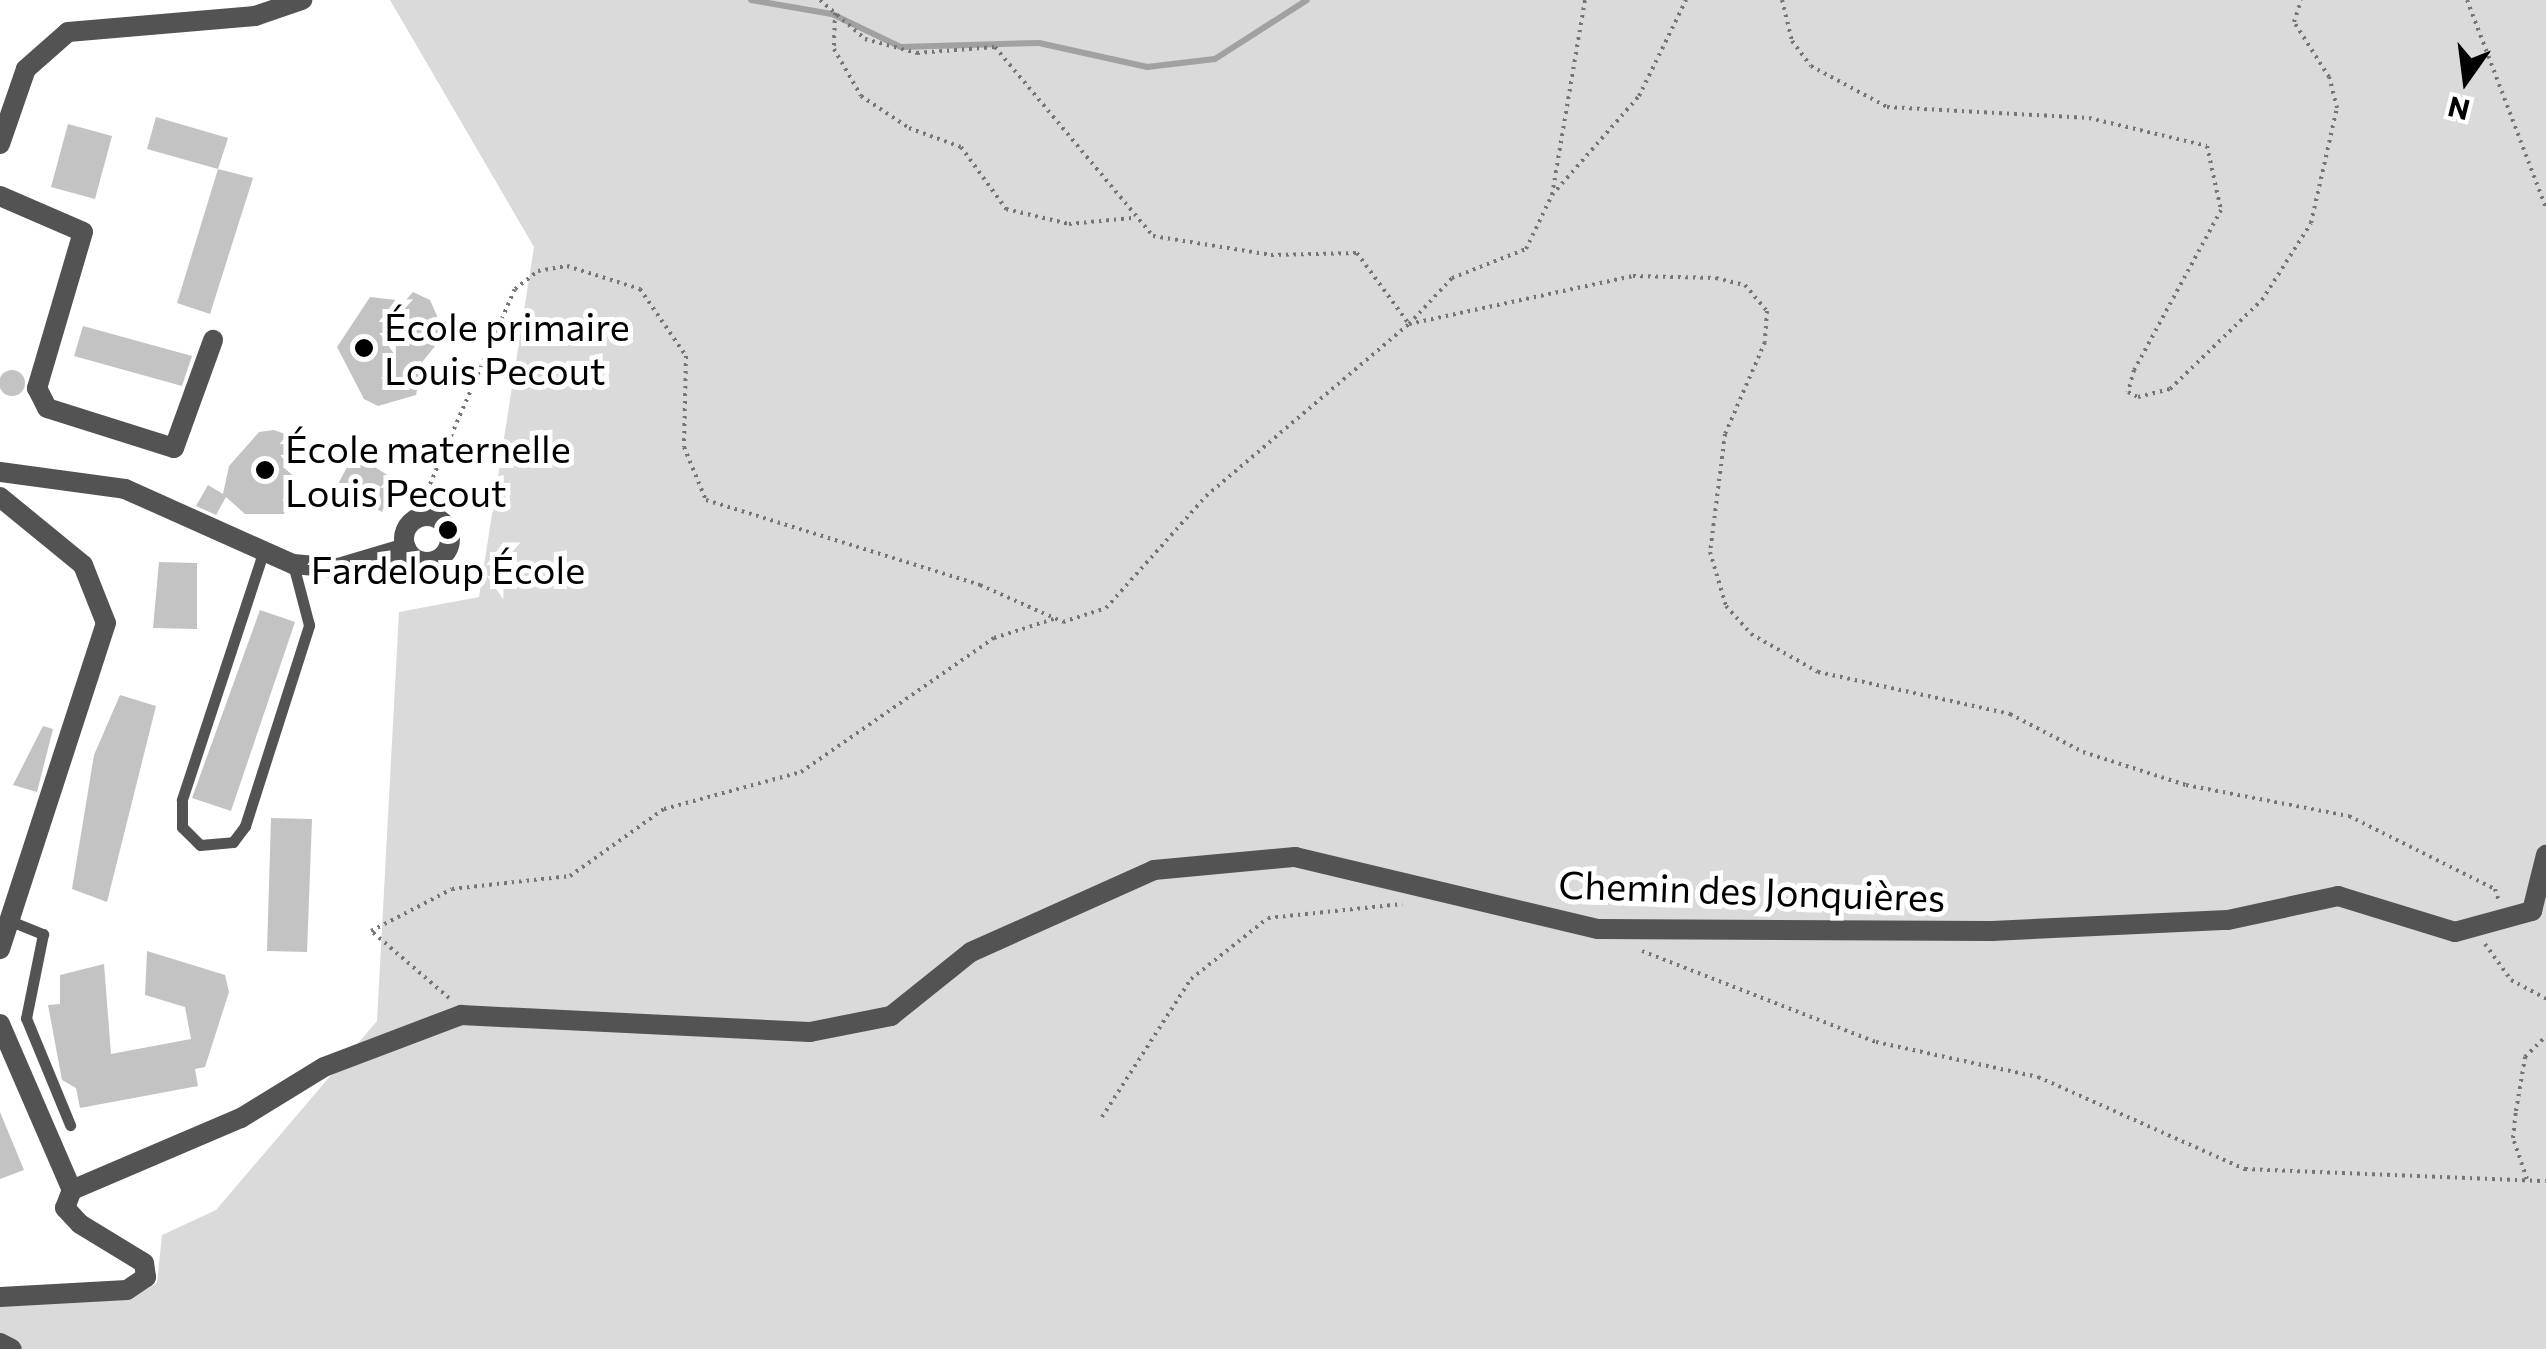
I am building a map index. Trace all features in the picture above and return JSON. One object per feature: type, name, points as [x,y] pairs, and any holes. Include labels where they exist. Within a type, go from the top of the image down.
[{"type":"street","points":[[0,144],[26,69],[68,32],[255,16],[302,0]]},
{"type":"street","points":[[0,196],[83,232],[38,388],[47,408],[174,448],[213,340]]},
{"type":"street","points":[[0,472],[125,489],[292,564],[338,568],[406,548]]},
{"type":"street","points":[[0,497],[84,565],[106,623],[0,949]]},
{"type":"street","points":[[428,516],[444,523],[448,548],[427,562],[406,548],[405,530],[428,516]]},
{"type":"street","name":"Chemin des Jonquières","points":[[72,1190],[241,1118],[324,1067],[469,1013],[810,1032],[891,1016],[971,952],[1154,870],[1264,854],[1408,890],[1598,929],[1992,931],[2228,920],[2338,896],[2436,928],[2490,928]]},
{"type":"street","points":[[2490,928],[2532,911],[2546,855]]},
{"type":"street","points":[[0,1024],[72,1190],[66,1208],[144,1263],[146,1277],[104,1295],[0,1297]]},
{"type":"street","points":[[0,1343],[12,1349]]},
{"type":"lane","points":[[263,554],[182,800],[182,827],[200,845],[233,842],[245,826],[308,625],[292,564]]},
{"type":"lane","points":[[8,920],[43,934],[26,1018],[70,1125]]},
{"type":"path","points":[[820,0],[865,39],[917,53],[995,48],[1152,236],[1271,255],[1357,254],[1409,324]]},
{"type":"path","points":[[469,1013],[371,931],[452,888],[570,876],[664,808],[801,772],[994,638],[1054,618],[1106,608],[1206,496],[1409,324],[1452,278],[1526,249],[1552,195],[1586,0]]},
{"type":"path","points":[[1552,195],[1640,96],[1686,0]]},
{"type":"path","points":[[1782,0],[1811,66],[1887,107],[2089,118],[2207,146],[2221,210],[2134,370],[2128,392],[2138,397],[2170,389],[2262,300],[2311,223],[2337,108],[2329,76],[2294,22],[2300,0]]},
{"type":"path","points":[[2467,0],[2546,208]]},
{"type":"path","points":[[835,13],[834,49],[861,96],[909,128],[960,146],[1006,209],[1068,224],[1134,218]]},
{"type":"path","points":[[428,516],[427,491],[515,289],[538,271],[567,266],[640,289],[686,356],[684,447],[706,500],[980,586],[1054,618]]},
{"type":"path","points":[[1409,324],[1633,276],[1745,284],[1767,311],[1765,342],[1725,434],[1710,552],[1726,606],[1750,634],[1818,672],[2010,714],[2083,752],[2186,785],[2349,816],[2495,889],[2486,953],[2546,999]]},
{"type":"path","points":[[1102,1118],[1191,979],[1268,918],[1386,911],[1408,890]]},
{"type":"path","points":[[1637,949],[1876,1042],[2038,1077],[2244,1169],[2546,1181]]},
{"type":"path","points":[[2527,1178],[2513,1138],[2516,1111],[2525,1057],[2546,1036]]},
{"type":"shaded area","points":[[390,0],[2546,0],[2546,1349],[0,1349],[0,1298],[128,1300],[157,1283],[162,1235],[216,1210],[377,1021],[399,612],[479,597],[534,247]]},
{"type":"building","points":[[156,117],[228,138],[218,169],[147,149]]},
{"type":"building","points":[[68,124],[112,136],[95,199],[51,187]]},
{"type":"building","points":[[218,169],[253,178],[210,314],[177,303]]},
{"type":"building","points":[[413,292],[430,300],[445,334],[423,361],[416,395],[378,406],[364,399],[337,347],[370,297],[405,301]]},
{"type":"building","points":[[83,326],[192,356],[182,386],[74,356]]},
{"type":"building","points":[[12,370],[21,374],[25,383],[21,392],[12,396],[3,392],[-1,383],[3,374]]},
{"type":"building","points":[[274,430],[305,441],[303,460],[283,467],[297,479],[284,514],[245,514],[226,497],[216,515],[196,506],[208,485],[223,494],[229,466],[259,432]]},
{"type":"building","points":[[354,454],[397,481],[382,512],[338,484]]},
{"type":"building","points":[[159,562],[197,563],[197,629],[153,628]]},
{"type":"building","points":[[260,610],[295,622],[231,811],[192,798]]},
{"type":"building","points":[[120,695],[156,706],[107,902],[72,889],[94,755]]},
{"type":"building","points":[[43,726],[53,729],[37,792],[13,785]]},
{"type":"building","points":[[271,818],[312,819],[307,952],[267,951]]},
{"type":"building","points":[[147,951],[225,975],[229,992],[205,1067],[195,1069],[198,1086],[80,1108],[76,1088],[62,1080],[48,1005],[60,1004],[60,975],[104,964],[111,1054],[191,1039],[185,1007],[145,995]]},
{"type":"building","points":[[0,1112],[24,1170],[0,1179]]},
{"type":"waterway","points":[[751,0],[832,14],[901,47],[1039,43],[1147,67],[1215,59],[1307,0]]},
{"type":"place","name":"École primaire Louis Pecout","points":[[364,348]]},
{"type":"place","name":"École maternelle Louis Pecout","points":[[265,470]]},
{"type":"place","name":"Fardeloup École","points":[[448,530]]}]
